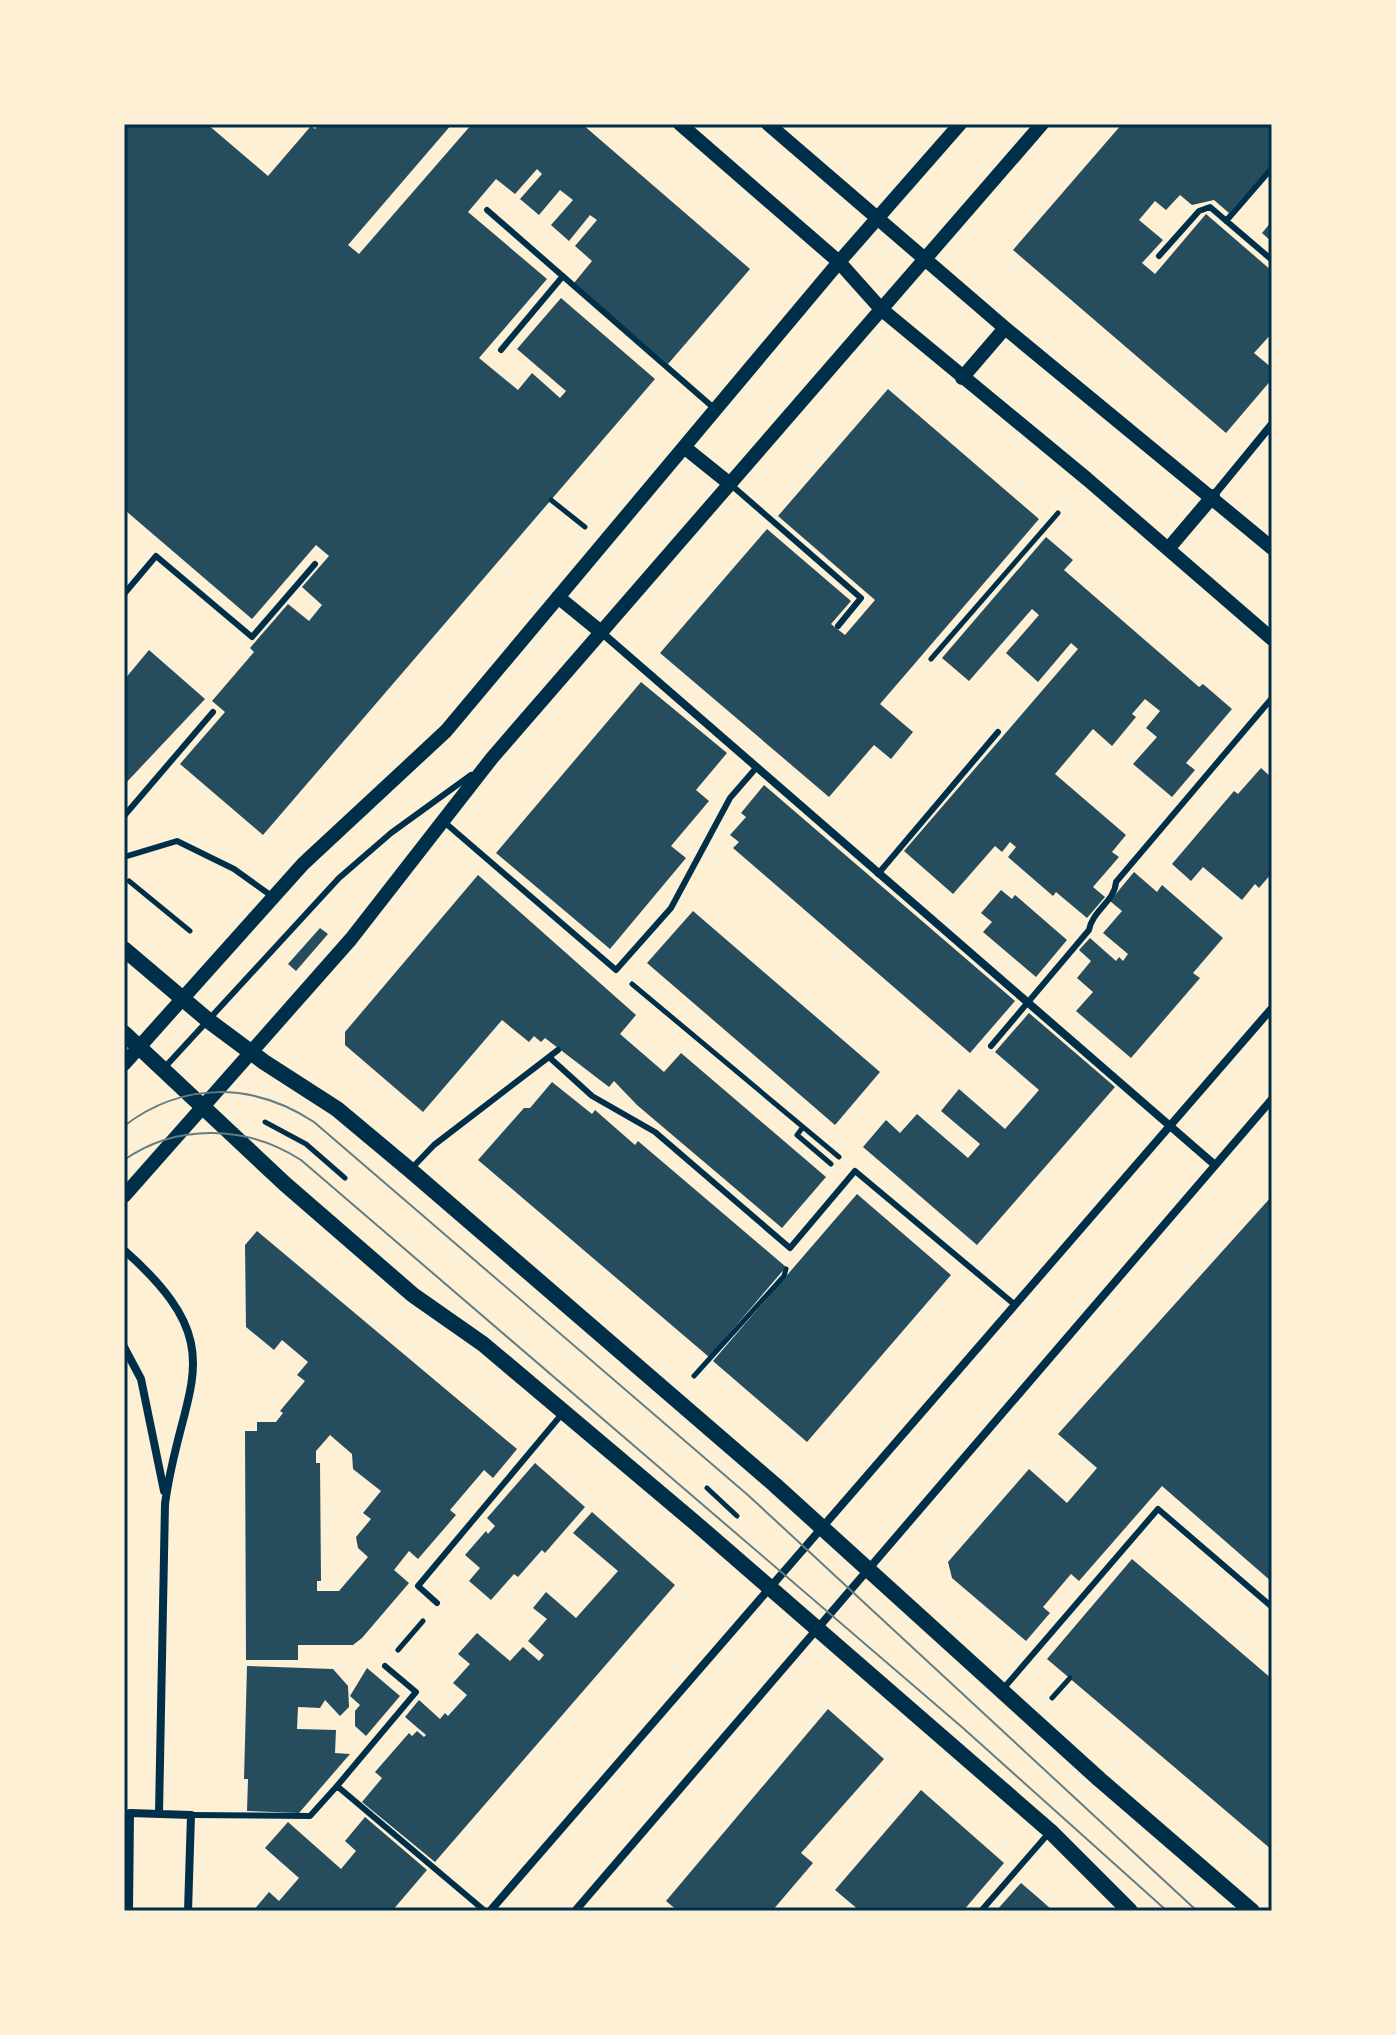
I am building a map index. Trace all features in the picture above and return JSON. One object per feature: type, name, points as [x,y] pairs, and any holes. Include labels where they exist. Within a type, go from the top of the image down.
[{"type":"main road","points":[[124,949],[209,1021],[251,1053],[337,1109],[410,1170],[824,1529],[1252,1911]]},
{"type":"main road","points":[[124,1033],[246,1151],[413,1295],[483,1344],[771,1588],[1050,1831],[1130,1911]]},
{"type":"street","points":[[680,124],[839,262],[881,309],[1272,639]]},
{"type":"street","points":[[768,124],[1005,328],[1213,496],[1272,548]]},
{"type":"street","points":[[124,1064],[332,835],[421,756],[839,262],[960,124]]},
{"type":"street","points":[[124,1196],[351,939],[492,758],[1042,124]]},
{"type":"street","points":[[962,378],[1005,328]]},
{"type":"street","points":[[1168,549],[1272,424]]},
{"type":"street","points":[[684,447],[730,484]]},
{"type":"street","points":[[558,597],[1215,1165]]},
{"type":"street","points":[[488,1911],[824,1529],[1014,1304],[1272,1008]]},
{"type":"street","points":[[575,1911],[1272,1099]]},
{"type":"street","points":[[124,1250],[171,1300],[194,1346],[192,1396],[173,1458],[165,1504],[159,1813]]},
{"type":"street","points":[[124,1347],[141,1379],[165,1504]]},
{"type":"street","points":[[129,1911],[130,1813],[191,1815],[188,1911]]},
{"type":"lane","points":[[1226,221],[1272,168]]},
{"type":"lane","points":[[1159,256],[1199,211],[1210,207],[1272,260]]},
{"type":"lane","points":[[487,210],[715,409]]},
{"type":"lane","points":[[501,350],[563,276]]},
{"type":"lane","points":[[730,484],[861,598],[838,626]]},
{"type":"lane","points":[[124,594],[156,556],[252,637],[315,564]]},
{"type":"lane","points":[[991,1046],[1089,930],[1090,921],[1116,890],[1116,882],[1272,698]]},
{"type":"lane","points":[[124,816],[213,712]]},
{"type":"lane","points":[[878,874],[998,732]]},
{"type":"lane","points":[[163,1069],[339,878],[371,848],[492,758]]},
{"type":"lane","points":[[442,820],[616,970],[671,908],[730,798],[756,768]]},
{"type":"lane","points":[[125,855],[177,841],[234,869],[273,897]]},
{"type":"lane","points":[[410,1170],[434,1145],[558,1050]]},
{"type":"lane","points":[[549,1057],[592,1096],[655,1132],[790,1248],[855,1171],[1014,1304]]},
{"type":"lane","points":[[437,1603],[418,1586],[562,1414]]},
{"type":"lane","points":[[1003,1689],[1158,1509],[1272,1607]]},
{"type":"lane","points":[[191,1815],[310,1816],[416,1692],[385,1666]]},
{"type":"lane","points":[[337,1786],[488,1911]]},
{"type":"lane","points":[[981,1911],[1050,1831]]},
{"type":"path","points":[[551,500],[605,542]]},
{"type":"path","points":[[931,659],[1058,513]]},
{"type":"path","points":[[124,876],[190,931]]},
{"type":"path","points":[[649,999],[818,1140]]},
{"type":"path","points":[[264,1122],[306,1144],[345,1178]]},
{"type":"path","points":[[803,1127],[797,1135],[831,1164],[855,1171]]},
{"type":"path","points":[[675,1398],[784,1276],[790,1248]]},
{"type":"path","points":[[707,1488],[743,1522]]},
{"type":"path","points":[[385,1666],[437,1603]]},
{"type":"building","points":[[124,124],[207,124],[268,176],[311,126],[315,129],[319,124],[452,124],[348,245],[359,254],[472,124],[582,124],[750,269],[668,364],[574,283],[592,261],[575,246],[597,220],[590,215],[569,241],[551,225],[573,200],[560,190],[539,215],[520,199],[542,174],[537,169],[515,194],[496,179],[468,212],[547,279],[479,358],[518,390],[532,373],[560,398],[566,391],[517,349],[561,298],[655,379],[263,835],[180,764],[225,712],[212,701],[254,652],[250,648],[288,604],[309,621],[322,605],[302,587],[329,556],[316,545],[252,619],[126,511],[124,513]]},
{"type":"building","points":[[1122,124],[1272,124],[1272,164],[1229,213],[1214,200],[1192,205],[1180,195],[1166,210],[1155,201],[1139,220],[1163,240],[1142,263],[1155,274],[1206,214],[1272,271],[1272,333],[1254,353],[1272,368],[1272,379],[1226,433],[1013,250]]},
{"type":"building","points":[[1272,221],[1272,242],[1262,233]]},
{"type":"building","points":[[888,389],[1039,519],[880,704],[913,732],[891,759],[874,745],[829,797],[660,653],[767,529],[851,601],[831,624],[845,635],[875,600],[778,516]]},
{"type":"building","points":[[1046,537],[1073,560],[1064,570],[1199,687],[1203,684],[1232,709],[1186,763],[1195,770],[1172,797],[1133,764],[1157,737],[1146,728],[1160,711],[1145,699],[1132,714],[1136,717],[1112,746],[1093,729],[1055,774],[1126,835],[1112,852],[1119,857],[1093,887],[1105,897],[1087,918],[1056,892],[1053,896],[1008,857],[1016,847],[1010,842],[1002,852],[995,846],[953,894],[904,851],[1078,649],[1071,643],[1038,682],[1006,653],[1039,615],[1032,609],[969,681],[942,658]]},
{"type":"building","points":[[149,650],[205,699],[124,785],[124,680]]},
{"type":"building","points":[[641,682],[727,753],[696,790],[709,801],[671,846],[686,858],[610,949],[496,853]]},
{"type":"building","points":[[1261,768],[1272,778],[1272,873],[1259,888],[1255,884],[1242,900],[1203,867],[1191,881],[1172,864],[1234,791],[1238,794]]},
{"type":"building","points":[[764,785],[1015,1001],[970,1053],[733,848],[739,842],[730,835],[746,817],[741,813]]},
{"type":"building","points":[[1134,872],[1157,892],[1162,885],[1223,938],[1193,973],[1200,978],[1131,1058],[1076,1011],[1093,992],[1077,978],[1091,961],[1079,950],[1090,938],[1116,961],[1119,957],[1123,961],[1128,954],[1103,933],[1122,911],[1110,901]]},
{"type":"building","points":[[478,875],[636,1015],[620,1034],[664,1072],[681,1053],[826,1177],[782,1228],[637,1105],[614,1081],[609,1087],[545,1038],[541,1042],[534,1036],[529,1042],[502,1020],[423,1112],[345,1045],[345,1032]]},
{"type":"building","points":[[1001,890],[1012,899],[1015,895],[1067,940],[1036,977],[983,932],[992,922],[981,913]]},
{"type":"building","points":[[693,911],[880,1072],[835,1125],[647,963]]},
{"type":"building","points":[[320,928],[328,934],[296,971],[288,964]]},
{"type":"building","points":[[1029,1013],[1115,1087],[977,1245],[863,1147],[886,1120],[900,1133],[917,1114],[968,1158],[980,1144],[941,1111],[959,1089],[1005,1129],[1039,1090],[995,1052]]},
{"type":"building","points":[[552,1082],[592,1114],[595,1110],[635,1145],[638,1141],[786,1267],[709,1357],[478,1160],[524,1108],[530,1108]]},
{"type":"building","points":[[857,1194],[951,1275],[807,1442],[713,1361]]},
{"type":"building","points":[[1272,1196],[1272,1582],[1162,1486],[1079,1581],[1071,1574],[1043,1607],[1050,1613],[1026,1641],[952,1578],[948,1562],[1029,1469],[1067,1503],[1097,1468],[1058,1434]]},
{"type":"building","points":[[257,1231],[517,1449],[493,1478],[484,1470],[450,1510],[456,1515],[418,1559],[409,1551],[394,1570],[409,1583],[362,1638],[353,1645],[298,1645],[298,1660],[246,1660],[245,1431],[257,1431],[257,1422],[276,1422],[283,1413],[280,1411],[305,1381],[297,1375],[308,1362],[282,1340],[274,1350],[246,1327],[245,1245]],"holes":[[[330,1435],[352,1454],[353,1469],[381,1491],[363,1513],[371,1519],[356,1537],[358,1548],[368,1557],[339,1591],[317,1591],[317,1581],[321,1581],[320,1463],[316,1463],[316,1451]]]},
{"type":"building","points":[[535,1463],[585,1507],[545,1553],[542,1550],[518,1577],[514,1574],[491,1600],[469,1581],[480,1568],[465,1555],[486,1531],[488,1534],[495,1526],[487,1518]]},
{"type":"building","points":[[592,1512],[675,1585],[435,1862],[362,1802],[382,1778],[375,1772],[409,1733],[412,1736],[417,1731],[424,1737],[426,1735],[405,1717],[419,1700],[440,1719],[445,1713],[448,1716],[467,1695],[453,1683],[470,1664],[458,1654],[477,1633],[510,1661],[523,1647],[539,1661],[544,1655],[528,1641],[547,1619],[533,1608],[546,1592],[576,1618],[618,1571],[573,1533]]},
{"type":"building","points":[[1132,1559],[1272,1679],[1272,1850],[1047,1659]]},
{"type":"building","points":[[247,1666],[333,1669],[348,1686],[349,1707],[340,1716],[325,1700],[320,1708],[298,1707],[297,1729],[336,1730],[335,1753],[350,1754],[299,1813],[247,1811],[248,1779],[244,1779]]},
{"type":"building","points":[[367,1668],[400,1696],[366,1736],[355,1726],[355,1711],[360,1705],[350,1696]]},
{"type":"building","points":[[828,1709],[884,1759],[801,1853],[813,1863],[772,1911],[678,1911],[666,1901]]},
{"type":"building","points":[[921,1790],[1004,1863],[963,1911],[860,1911],[835,1890]]},
{"type":"building","points":[[365,1817],[427,1870],[392,1911],[253,1911],[269,1892],[279,1901],[299,1878],[265,1848],[288,1822],[341,1869],[356,1851],[345,1841]]},
{"type":"building","points":[[1021,1883],[1042,1901],[1053,1911],[996,1911]]},
{"type":"tram line","points":[[124,1126],[170,1101],[194,1094],[218,1092],[267,1099],[314,1122],[749,1496],[1197,1911]]},
{"type":"tram line","points":[[124,1160],[166,1139],[212,1133],[258,1140],[301,1160],[963,1728],[1167,1911]]}]
